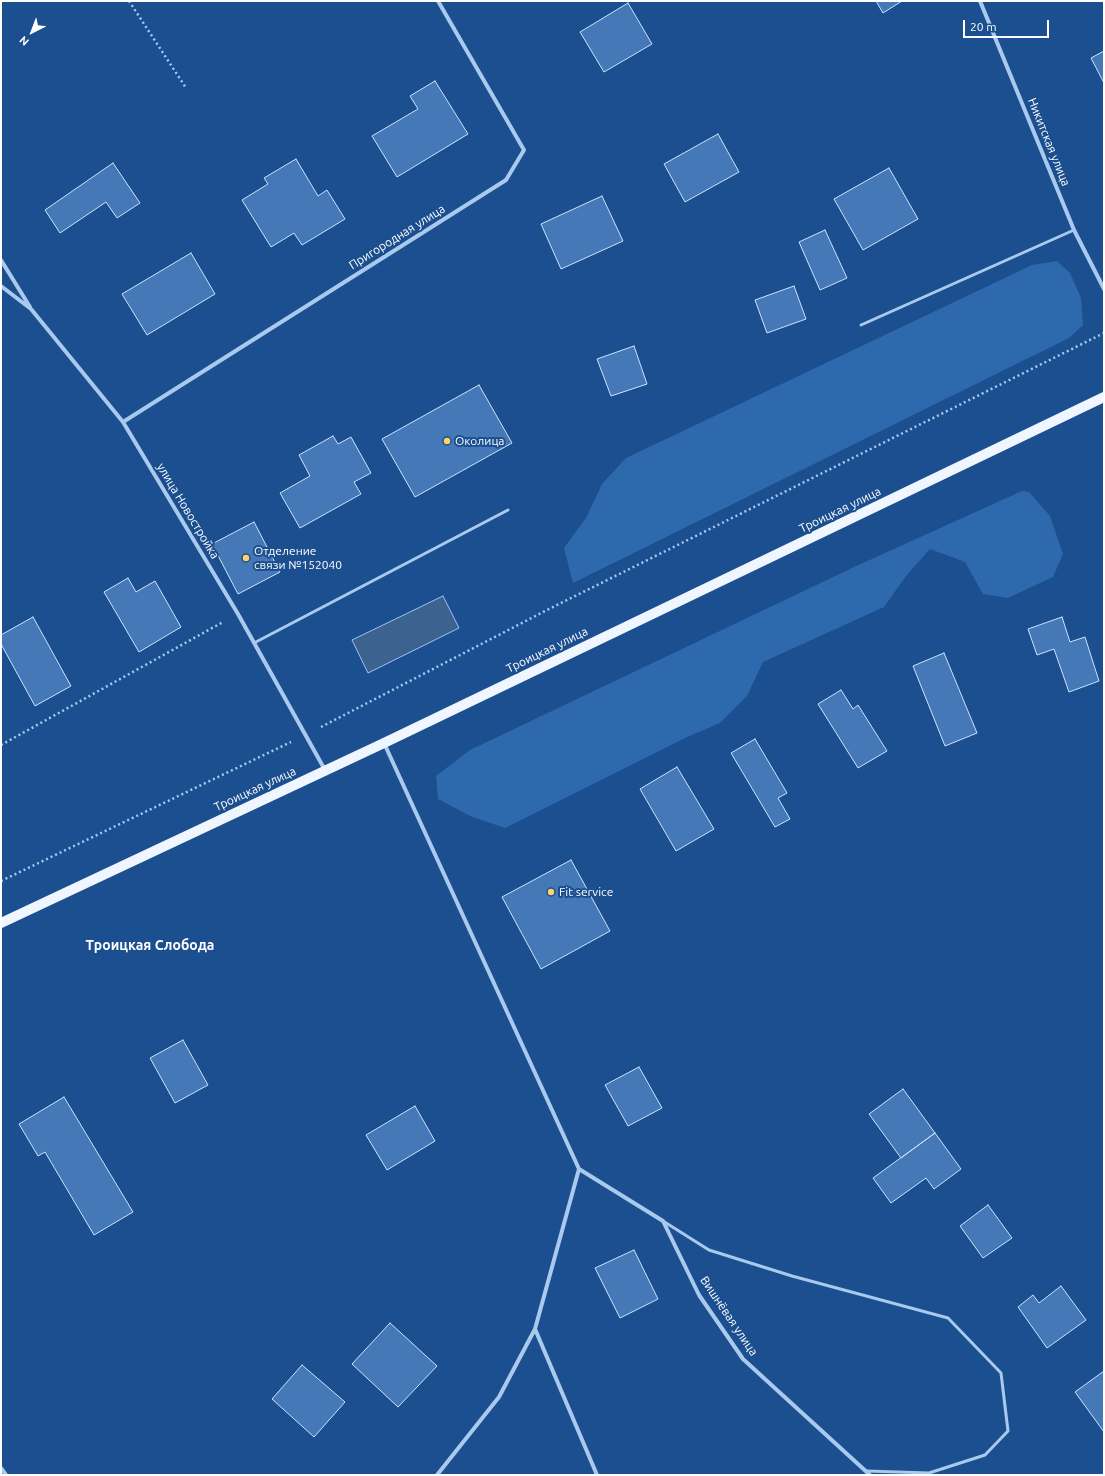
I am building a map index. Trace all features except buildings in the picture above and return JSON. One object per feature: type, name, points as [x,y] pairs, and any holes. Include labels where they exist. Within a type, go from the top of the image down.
[{"type":"main road","name":"Троицкая улица","points":[[1,923],[384,743],[1104,397]]},
{"type":"street","name":"Пригородная улица","points":[[123,422],[506,180],[524,150],[438,1]]},
{"type":"street","name":"Никитская улица","points":[[980,1],[1074,230],[1104,289]]},
{"type":"street","points":[[1,260],[31,309]]},
{"type":"street","name":"улица Новостройка","points":[[1,286],[31,309],[123,422],[238,614],[325,770]]},
{"type":"street","points":[[384,743],[579,1169],[663,1221]]},
{"type":"street","points":[[437,1475],[499,1397],[535,1329],[579,1169]]},
{"type":"street","name":"Вишнёвая улица","points":[[663,1221],[699,1295],[743,1359],[870,1475]]},
{"type":"street","points":[[535,1329],[597,1475]]},
{"type":"street","points":[[1,1468],[6,1475]]},
{"type":"lane","points":[[861,325],[1074,230]]},
{"type":"lane","points":[[254,643],[508,510]]},
{"type":"lane","points":[[663,1221],[709,1250],[792,1276],[948,1318],[1002,1373],[1008,1431],[985,1455],[928,1473],[866,1471]]},
{"type":"path","points":[[129,1],[186,88]]},
{"type":"path","points":[[1,880],[305,735],[547,610],[1104,333]]},
{"type":"path","points":[[1,745],[238,614]]},
{"type":"shaded area","points":[[1057,261],[1070,273],[1081,298],[1083,325],[1069,338],[573,583],[564,548],[586,518],[602,484],[626,458],[1032,265]]},
{"type":"shaded area","points":[[1022,491],[1029,492],[1050,516],[1063,554],[1053,577],[1008,598],[983,594],[965,562],[930,549],[906,576],[884,607],[763,662],[747,696],[720,723],[687,737],[505,828],[470,816],[438,799],[436,776],[470,750],[854,567]]},
{"type":"shaded area","points":[[443,596],[459,628],[368,673],[352,640]]},
{"type":"place","name":"Околица","points":[[447,441]]},
{"type":"place","name":"Отделение связи №152040","points":[[246,558]]},
{"type":"place","name":"Fit service","points":[[551,892]]},
{"type":"district","name":"Троицкая Слобода","points":[[150,945]]}]
